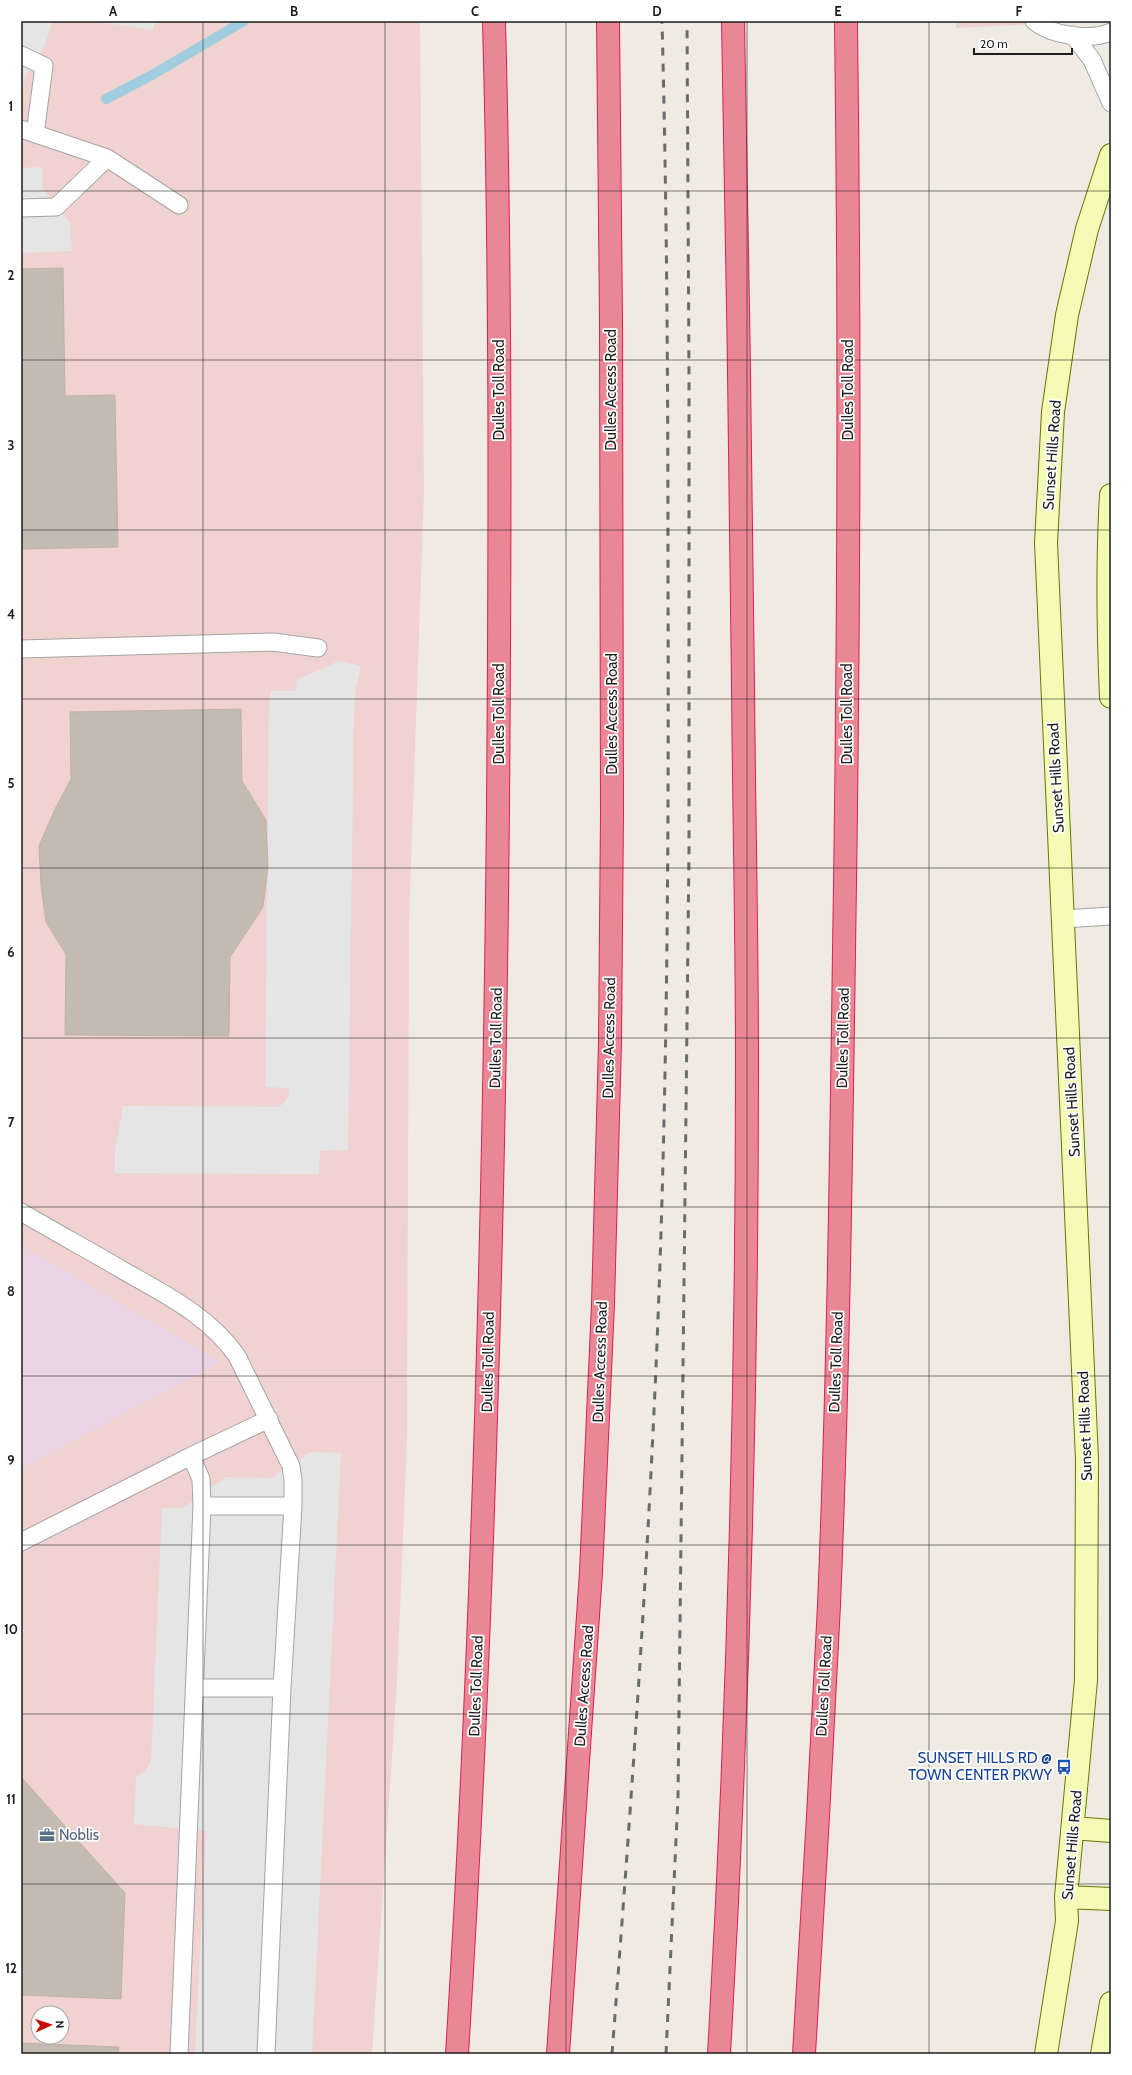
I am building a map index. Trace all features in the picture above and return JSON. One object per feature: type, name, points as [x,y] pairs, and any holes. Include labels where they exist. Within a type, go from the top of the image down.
[{"type":"highway","name":"Dulles Toll Road","points":[[457,2054],[469,1846],[485,1450],[496,1029],[499,663],[499,337],[494,21]]},
{"type":"highway","name":"Dulles Access Road","points":[[558,2054],[574,1841],[591,1565],[602,1304],[610,1042],[612,797],[611,320],[608,21]]},
{"type":"highway","points":[[719,2054],[728,1895],[738,1603],[744,1358],[746,1079],[740,424],[733,21]]},
{"type":"highway","name":"Dulles Toll Road","points":[[804,2054],[829,1602],[836,1363],[848,734],[849,222],[846,21]]},
{"type":"highway","points":[[847,97],[857,21]]},
{"type":"main road","name":"Sunset Hills Road","points":[[1046,2054],[1068,1921],[1066,1897],[1074,1828],[1086,1680],[1087,1466],[1075,1149],[1046,543],[1052,427],[1067,315],[1086,229],[1111,155]]},
{"type":"main road","points":[[1111,495],[1108,538],[1111,697]]},
{"type":"main road","points":[[1074,1828],[1111,1831]]},
{"type":"main road","points":[[1066,1897],[1111,1899]]},
{"type":"main road","points":[[1102,2054],[1111,2003]]},
{"type":"lane","points":[[1034,21],[1043,28],[1073,35],[1102,36],[1111,32]]},
{"type":"lane","points":[[1073,35],[1092,60],[1111,103]]},
{"type":"lane","points":[[21,55],[44,66],[28,132],[107,158],[179,205]]},
{"type":"lane","points":[[21,208],[56,207],[107,158]]},
{"type":"lane","points":[[21,649],[273,642],[318,648]]},
{"type":"lane","points":[[1063,919],[1111,916]]},
{"type":"lane","points":[[21,1212],[183,1305],[202,1318],[228,1343],[237,1356],[269,1419],[290,1466],[293,1480],[293,1506],[282,1688],[266,2054]]},
{"type":"lane","points":[[21,1542],[269,1419]]},
{"type":"lane","points":[[179,2054],[196,1688],[202,1506],[201,1479],[192,1456]]},
{"type":"lane","points":[[202,1506],[293,1506]]},
{"type":"lane","points":[[196,1688],[282,1688]]},
{"type":"shaded area","points":[[21,21],[420,21],[424,492],[409,923],[407,1442],[397,1683],[372,2054],[21,2054]]},
{"type":"shaded area","points":[[21,21],[52,21],[45,45],[24,79],[21,94]]},
{"type":"shaded area","points":[[93,21],[155,21],[153,30]]},
{"type":"shaded area","points":[[956,21],[1096,21],[956,28]]},
{"type":"shaded area","points":[[42,167],[43,189],[70,223],[72,251],[21,253],[21,168]]},
{"type":"shaded area","points":[[339,661],[361,666],[356,687],[354,710],[348,1150],[320,1151],[319,1174],[115,1173],[115,1150],[123,1106],[278,1107],[283,1104],[289,1095],[289,1090],[285,1088],[265,1087],[269,708],[271,691],[295,691],[297,680]]},
{"type":"shaded area","points":[[21,1245],[221,1362],[21,1469]]},
{"type":"shaded area","points":[[310,1452],[341,1453],[312,2054],[195,2054],[206,1831],[134,1824],[136,1777],[145,1771],[151,1762],[162,1508],[183,1508],[226,1477],[272,1478]]},
{"type":"building","points":[[63,268],[65,396],[115,395],[118,547],[21,549],[21,269]]},
{"type":"building","points":[[241,709],[242,781],[266,820],[268,867],[263,907],[230,957],[229,1036],[65,1035],[66,954],[46,922],[41,886],[39,846],[55,809],[71,779],[70,712]]},
{"type":"building","name":"Noblis","points":[[21,1777],[125,1893],[121,1999],[21,1995]]},
{"type":"building","points":[[21,2043],[30,2043],[30,2045],[119,2047],[118,2054],[21,2054]]},
{"type":"waterway","points":[[106,99],[152,75],[244,21]]},
{"type":"railway","points":[[612,2054],[645,1587],[658,1326],[664,1114],[667,901],[668,513],[666,232],[662,21]]},
{"type":"railway","points":[[666,2054],[678,1797],[689,852],[687,21]]},
{"type":"place","name":"SUNSET HILLS RD @ TOWN CENTER PKWY","points":[[1064,1767]]},
{"type":"place","name":"Noblis","points":[[47,1835]]}]
